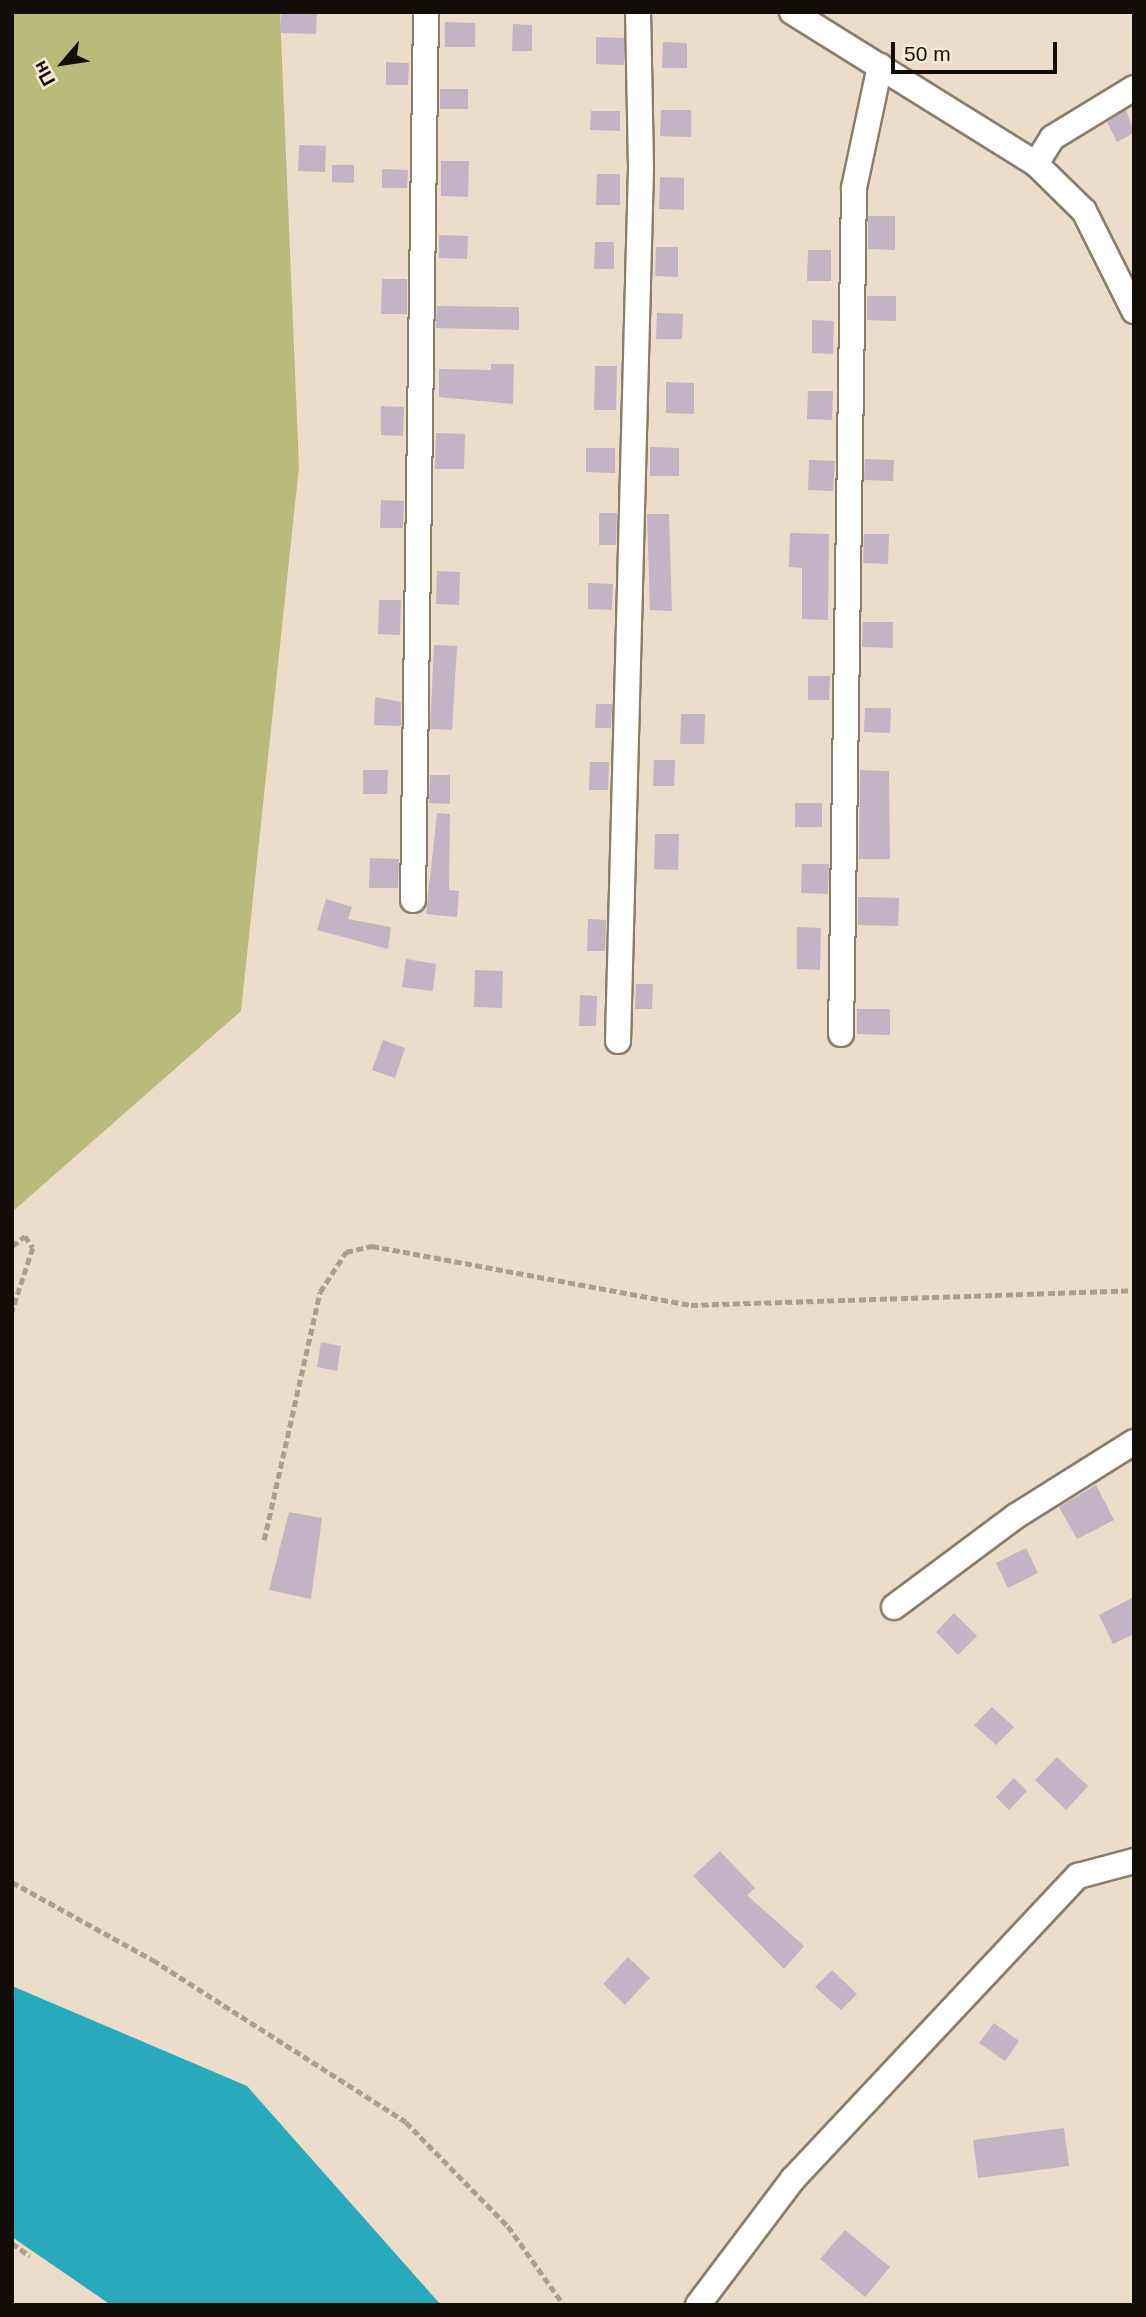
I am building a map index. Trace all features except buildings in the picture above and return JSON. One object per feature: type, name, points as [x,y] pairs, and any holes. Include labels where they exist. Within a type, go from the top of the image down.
[{"type":"street","points":[[413,900],[425,12]]},
{"type":"street","points":[[618,1041],[641,167],[638,12]]},
{"type":"street","points":[[798,14],[1036,164],[1084,211],[1134,311]]},
{"type":"street","points":[[841,1034],[854,188],[880,66]]},
{"type":"street","points":[[1036,164],[1052,138],[1134,89]]},
{"type":"street","points":[[894,1607],[1016,1516],[1134,1442]]},
{"type":"street","points":[[698,2305],[793,2179],[1078,1876],[1134,1861]]},
{"type":"path","points":[[12,1246],[24,1236],[33,1248],[12,1312]]},
{"type":"path","points":[[264,1540],[320,1292],[346,1252],[372,1246],[691,1305],[1134,1290]]},
{"type":"path","points":[[12,1882],[153,1959],[406,2122],[508,2226],[564,2305]]},
{"type":"path","points":[[12,2243],[30,2256]]},
{"type":"green space","points":[[12,12],[280,12],[299,467],[241,1011],[12,1212]]},
{"type":"water","points":[[12,1986],[247,2086],[441,2305],[111,2305],[12,2237]]}]
